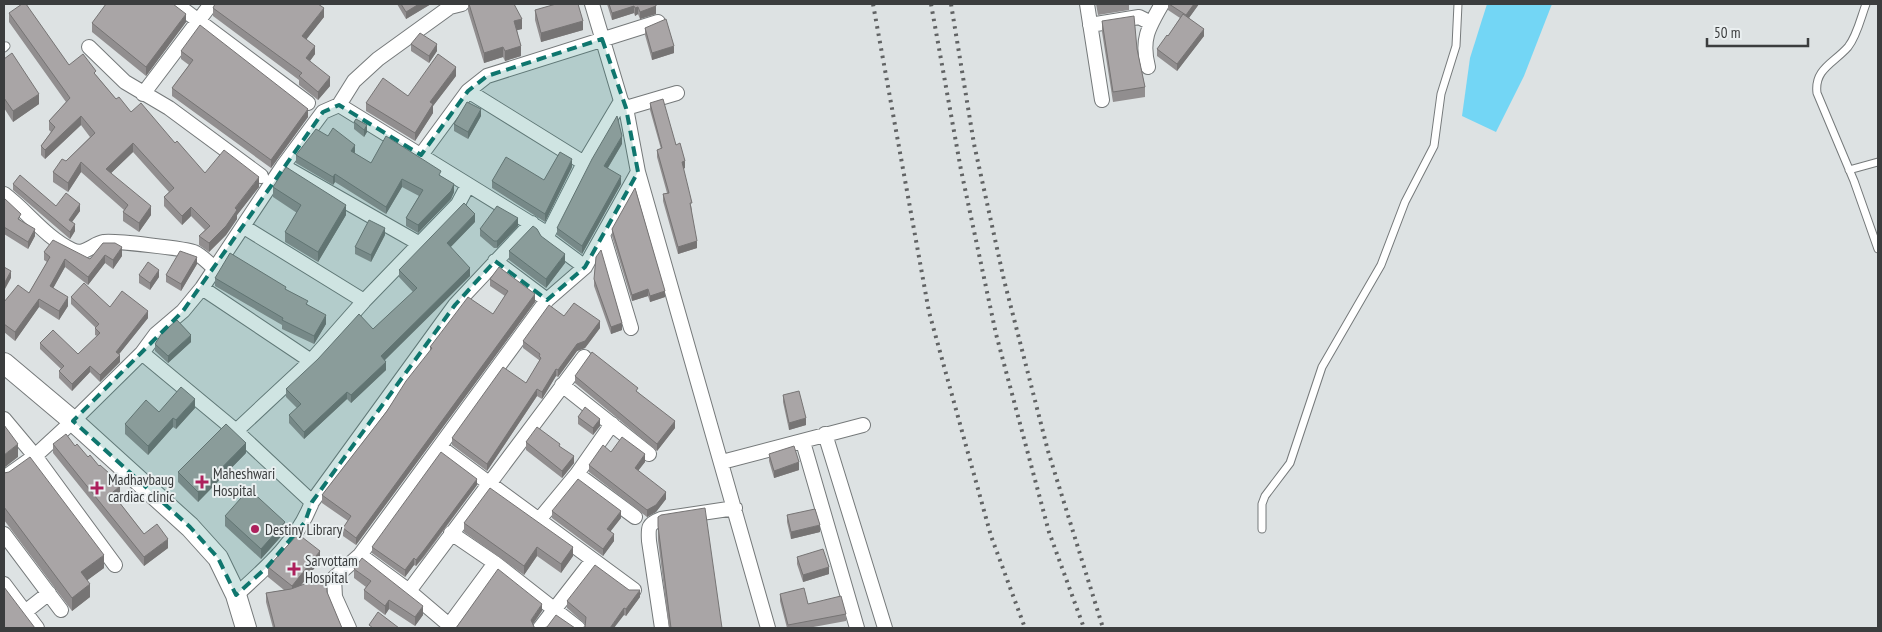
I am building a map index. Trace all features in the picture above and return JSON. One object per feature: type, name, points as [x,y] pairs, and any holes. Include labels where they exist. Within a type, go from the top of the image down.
[{"type":"street","points":[[176,4],[308,103]]},
{"type":"street","points":[[143,94],[211,4]]},
{"type":"street","points":[[592,4],[623,104],[638,172],[768,628]]},
{"type":"street","points":[[1087,4],[1102,100]]},
{"type":"street","points":[[1090,25],[1142,15],[1162,4]]},
{"type":"street","points":[[4,478],[35,456],[73,421],[142,353],[156,334],[183,311],[202,288],[284,166],[323,112],[339,105],[354,81],[378,59],[453,5]]},
{"type":"street","points":[[1142,15],[1143,48],[1148,67]]},
{"type":"street","points":[[421,156],[468,91],[487,76],[658,22]]},
{"type":"street","points":[[89,47],[125,82],[168,108],[261,176]]},
{"type":"street","points":[[468,91],[584,163]]},
{"type":"street","points":[[585,267],[546,238],[584,163],[623,104],[677,93]]},
{"type":"street","points":[[339,105],[548,234]]},
{"type":"street","points":[[284,166],[420,244]]},
{"type":"street","points":[[349,628],[334,597],[334,578],[360,555],[547,300],[585,267],[638,172]]},
{"type":"street","points":[[236,431],[312,361],[364,301],[458,204],[468,185]]},
{"type":"street","points":[[4,194],[48,233],[73,250],[83,252],[103,242],[113,241],[184,248],[196,252],[215,269]]},
{"type":"street","points":[[236,595],[267,567],[305,522],[312,502],[455,305],[532,223]]},
{"type":"street","points":[[244,227],[364,301]]},
{"type":"street","points":[[602,235],[631,328]]},
{"type":"street","points":[[496,261],[547,300]]},
{"type":"street","points":[[202,288],[312,361]]},
{"type":"street","points":[[142,353],[236,431],[312,502]]},
{"type":"street","points":[[408,591],[584,357]]},
{"type":"street","points":[[4,363],[73,421],[190,527],[218,558],[236,595],[246,628]]},
{"type":"street","points":[[562,385],[649,454]]},
{"type":"street","points":[[4,419],[35,456],[115,565]]},
{"type":"street","points":[[538,521],[577,474],[612,424]]},
{"type":"street","points":[[722,462],[863,425]]},
{"type":"street","points":[[825,434],[885,628]]},
{"type":"street","points":[[803,442],[857,628]]},
{"type":"street","points":[[440,447],[592,561],[634,590]]},
{"type":"street","points":[[577,474],[635,518]]},
{"type":"street","points":[[662,628],[649,541],[648,528],[651,523],[661,519],[734,508]]},
{"type":"street","points":[[451,533],[494,563],[578,628]]},
{"type":"street","points":[[4,534],[61,610]]},
{"type":"street","points":[[360,555],[408,591],[448,627],[494,563]]},
{"type":"street","points":[[540,628],[592,561]]},
{"type":"street","points":[[4,584],[37,628]]},
{"type":"street","points":[[25,612],[49,594]]},
{"type":"lane","points":[[1262,529],[1262,504],[1265,496],[1290,463],[1322,367],[1381,265],[1405,202],[1434,146],[1441,94],[1456,46],[1458,4]]},
{"type":"lane","points":[[1866,4],[1848,47],[1822,69],[1816,83],[1817,93],[1849,170],[1878,249]]},
{"type":"lane","points":[[1849,170],[1878,162]]},
{"type":"highlighted area","points":[[602,39],[626,108],[638,172],[585,267],[547,300],[495,261],[455,305],[312,502],[305,522],[267,567],[236,595],[218,558],[190,527],[73,421],[183,311],[323,112],[339,105],[421,155],[468,91],[487,76]]},
{"type":"shaded area","points":[[1487,4],[1552,4],[1524,76],[1496,132],[1462,116],[1470,58]]},
{"type":"building","points":[[22,4],[26,4],[69,65],[83,54],[96,71],[94,73],[116,99],[119,97],[131,112],[141,103],[175,143],[177,141],[205,173],[224,150],[259,177],[235,208],[237,210],[226,226],[209,243],[199,236],[210,226],[191,207],[182,216],[164,197],[174,188],[133,143],[106,169],[151,206],[139,223],[123,212],[128,205],[81,162],[68,183],[53,172],[62,159],[66,161],[95,133],[81,116],[45,150],[41,146],[55,127],[49,121],[70,98],[9,13]]},
{"type":"building","points":[[106,4],[173,4],[186,14],[146,67],[92,23]]},
{"type":"building","points":[[215,4],[318,4],[324,8],[302,36],[315,46],[306,58],[330,77],[318,92],[299,76],[302,73],[213,8]]},
{"type":"building","points":[[401,4],[419,4],[406,12]]},
{"type":"building","points":[[469,4],[514,4],[522,19],[514,21],[521,46],[505,51],[503,47],[484,53]]},
{"type":"building","points":[[556,4],[578,4],[583,21],[541,33],[535,10]]},
{"type":"building","points":[[609,4],[656,4],[656,6],[640,12],[638,7],[635,8],[634,6],[612,13]]},
{"type":"building","points":[[1169,4],[1194,4],[1186,15]]},
{"type":"building","points":[[1183,14],[1204,29],[1177,64],[1157,49]]},
{"type":"building","points":[[1134,16],[1137,49],[1145,87],[1113,92],[1102,21]]},
{"type":"building","points":[[666,19],[674,46],[652,53],[645,28]]},
{"type":"building","points":[[200,25],[308,109],[271,160],[172,88],[193,60],[181,51]]},
{"type":"building","points":[[420,33],[437,44],[429,56],[411,44]]},
{"type":"building","points":[[12,53],[39,94],[13,111],[4,98],[4,59]]},
{"type":"building","points":[[438,54],[456,67],[430,102],[433,104],[415,133],[366,103],[383,78],[408,96]]},
{"type":"building","points":[[663,99],[676,145],[680,143],[685,161],[682,162],[692,203],[690,203],[697,241],[678,247],[663,194],[669,193],[657,150],[662,148],[650,103]]},
{"type":"building","points":[[467,102],[481,109],[468,132],[454,124]]},
{"type":"building","points":[[617,116],[622,136],[604,166],[621,176],[582,246],[557,228],[592,159]]},
{"type":"building","points":[[356,119],[367,125],[364,130],[354,122]]},
{"type":"building","points":[[333,128],[355,145],[351,151],[371,163],[386,136],[441,171],[439,175],[454,184],[451,191],[418,225],[406,218],[423,190],[402,179],[386,207],[335,174],[333,177],[296,155],[316,129],[328,136]]},
{"type":"building","points":[[560,152],[572,159],[545,214],[492,181],[506,157],[544,180]]},
{"type":"building","points":[[286,167],[346,205],[318,252],[285,232],[301,205],[273,187]]},
{"type":"building","points":[[20,175],[56,206],[66,193],[80,204],[69,220],[75,224],[70,232],[13,184]]},
{"type":"building","points":[[635,188],[665,291],[650,296],[648,289],[632,295],[612,229]]},
{"type":"building","points":[[4,198],[21,214],[18,219],[35,229],[28,242],[4,227]]},
{"type":"building","points":[[464,203],[475,214],[447,243],[470,268],[381,356],[386,362],[351,395],[347,392],[304,432],[289,415],[301,404],[286,389],[318,359],[359,314],[373,329],[417,288],[399,270]]},
{"type":"building","points":[[497,206],[518,218],[497,241],[494,241],[480,229]]},
{"type":"building","points":[[369,220],[385,228],[371,255],[355,247]]},
{"type":"building","points":[[533,226],[541,236],[565,254],[546,279],[509,251]]},
{"type":"building","points":[[53,240],[90,259],[103,243],[115,243],[122,247],[113,260],[105,255],[88,277],[65,259],[50,286],[68,297],[59,311],[39,299],[15,332],[4,324],[4,302],[18,285],[29,293],[50,257],[44,252]]},
{"type":"building","points":[[601,250],[622,323],[611,327],[594,279],[596,257]]},
{"type":"building","points":[[180,251],[197,257],[181,284],[166,275]]},
{"type":"building","points":[[230,253],[286,287],[285,289],[308,301],[306,304],[326,315],[314,336],[282,320],[283,318],[215,278]]},
{"type":"building","points":[[148,262],[159,270],[150,283],[139,275]]},
{"type":"building","points":[[4,267],[11,271],[5,282],[4,282]]},
{"type":"building","points":[[499,267],[535,294],[356,538],[343,528],[351,516],[322,495],[387,411],[406,381],[432,348],[430,347],[468,297],[493,314],[508,291],[490,279]]},
{"type":"building","points":[[84,283],[110,307],[122,291],[148,311],[116,352],[120,355],[100,375],[90,366],[72,384],[59,371],[64,366],[40,343],[53,330],[78,354],[100,333],[95,328],[99,324],[71,297]]},
{"type":"building","points":[[574,303],[600,321],[585,341],[577,344],[558,370],[556,369],[542,392],[537,389],[487,464],[452,438],[503,367],[526,383],[541,358],[540,354],[523,341],[549,305],[564,316]]},
{"type":"building","points":[[177,320],[191,335],[168,356],[155,344],[162,333]]},
{"type":"building","points":[[592,352],[638,388],[636,391],[675,421],[657,444],[575,376]]},
{"type":"building","points":[[181,387],[195,399],[176,420],[173,418],[148,446],[125,424],[146,400],[159,412]]},
{"type":"building","points":[[799,391],[806,418],[789,423],[783,395]]},
{"type":"building","points":[[585,407],[600,419],[593,428],[578,417]]},
{"type":"building","points":[[226,424],[246,443],[198,492],[178,472]]},
{"type":"building","points":[[4,425],[18,444],[4,455]]},
{"type":"building","points":[[537,427],[574,456],[562,471],[526,442]]},
{"type":"building","points":[[66,434],[75,446],[77,444],[88,457],[90,455],[120,486],[112,493],[144,534],[157,524],[168,539],[144,557],[53,444]]},
{"type":"building","points":[[622,437],[645,454],[635,468],[666,492],[656,505],[647,510],[589,465],[603,445],[611,452]]},
{"type":"building","points":[[794,446],[799,462],[774,471],[769,454]]},
{"type":"building","points":[[441,452],[477,479],[424,550],[416,560],[414,558],[405,570],[372,547]]},
{"type":"building","points":[[30,457],[104,555],[81,572],[90,584],[72,598],[4,507],[4,473],[9,472]]},
{"type":"building","points":[[578,479],[621,511],[607,529],[614,534],[603,549],[552,511]]},
{"type":"building","points":[[490,488],[573,547],[561,564],[537,547],[524,566],[464,523]]},
{"type":"building","name":"Destiny Library","points":[[249,489],[285,522],[261,549],[225,516]]},
{"type":"building","points":[[705,508],[722,628],[671,628],[658,517]]},
{"type":"building","points":[[815,509],[820,525],[791,532],[787,515]]},
{"type":"building","points":[[298,534],[320,551],[292,586],[268,567]]},
{"type":"building","points":[[823,549],[829,567],[803,575],[797,557]]},
{"type":"building","points":[[362,558],[423,606],[415,617],[389,600],[385,606],[364,590],[371,581],[354,569]]},
{"type":"building","points":[[595,565],[629,590],[640,590],[610,628],[580,628],[585,627],[586,617],[567,601]]},
{"type":"building","points":[[498,569],[542,604],[531,620],[536,628],[456,628]]},
{"type":"building","points":[[326,576],[327,592],[342,628],[275,628],[266,593],[291,589]]},
{"type":"building","points":[[4,587],[35,628],[4,628]]},
{"type":"building","points":[[804,588],[808,604],[841,596],[846,614],[788,625],[780,594]]},
{"type":"building","points":[[378,612],[399,628],[373,628],[369,625]]},
{"type":"building","points":[[556,615],[575,628],[543,628],[547,627]]},
{"type":"railway","points":[[873,4],[929,312],[991,536],[1025,628]]},
{"type":"railway","points":[[931,4],[961,170],[996,334],[1049,532],[1084,628]]},
{"type":"railway","points":[[951,4],[974,144],[1004,280],[1048,451],[1103,628]]},
{"type":"place","name":"Maheshwari Hospital","points":[[202,482]]},
{"type":"place","name":"Madhavbaug cardiac clinic","points":[[97,488]]},
{"type":"place","name":"Destiny Library","points":[[255,529]]},
{"type":"place","name":"Sarvottam Hospital","points":[[294,569]]}]
